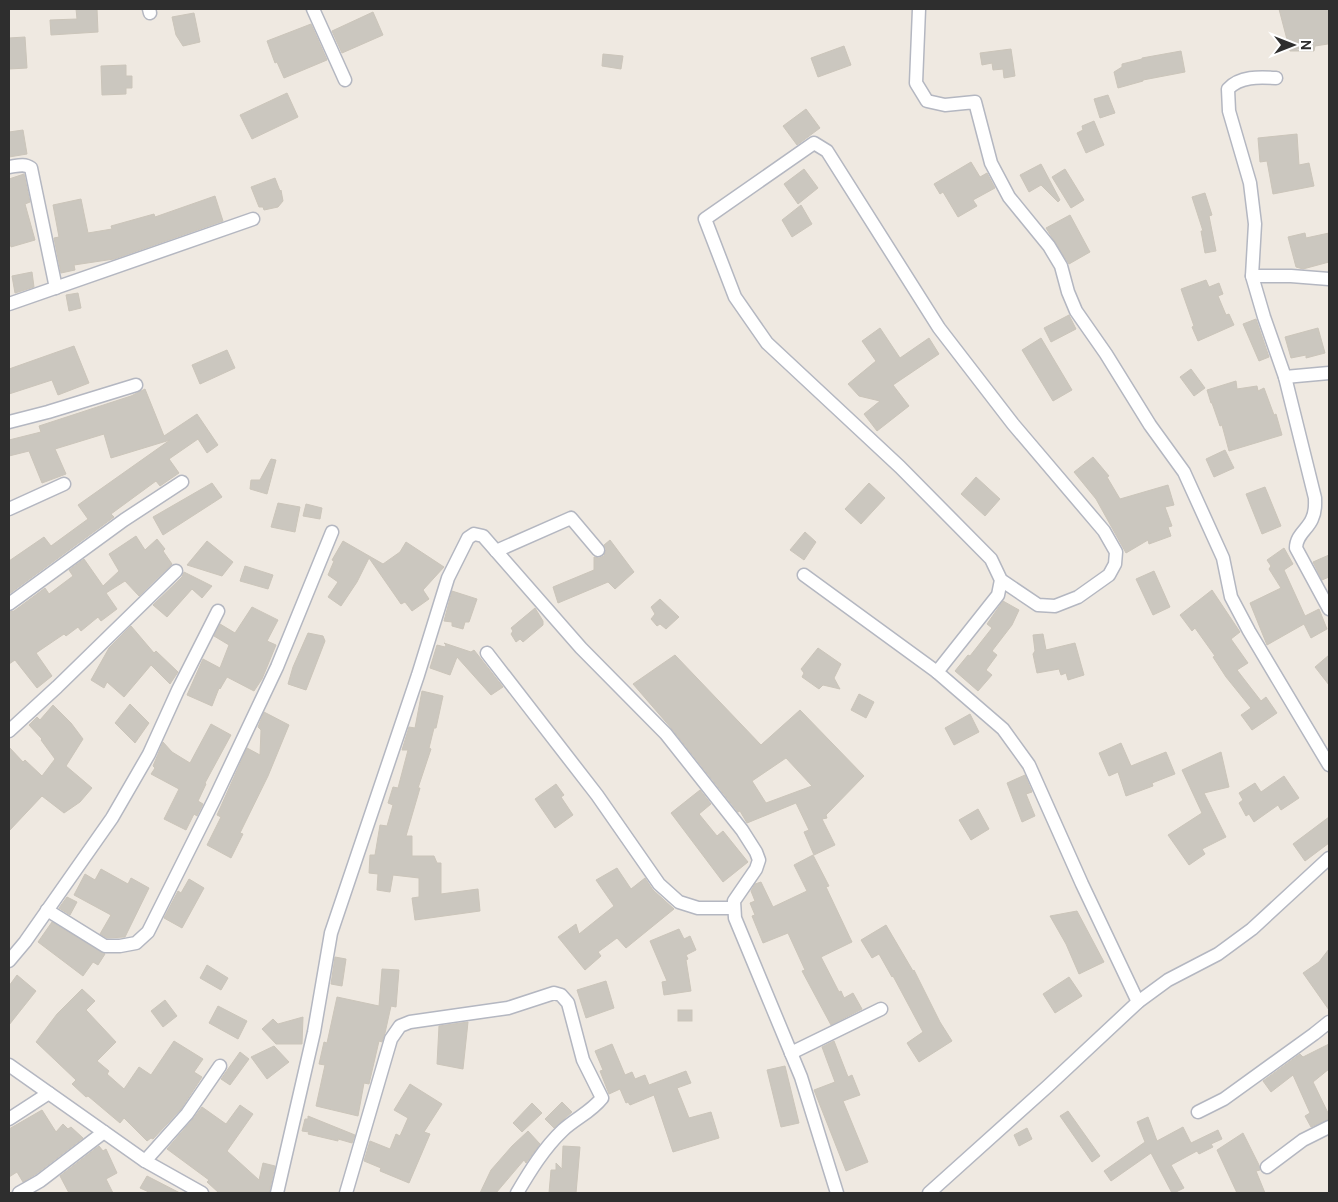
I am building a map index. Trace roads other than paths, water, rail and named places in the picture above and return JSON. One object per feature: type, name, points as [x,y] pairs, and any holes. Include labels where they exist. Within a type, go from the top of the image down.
[{"type":"street","points":[[313,9],[345,80]]},
{"type":"street","points":[[919,9],[916,83],[927,101],[945,105],[976,102],[991,163],[1009,197],[1053,252],[1076,311],[1111,361],[1150,426],[1184,472],[1223,558],[1231,597],[1329,766]]},
{"type":"street","points":[[1276,78],[1255,77],[1234,83],[1228,89],[1229,111],[1250,183],[1255,224],[1252,276],[1264,318],[1285,376],[1315,498],[1316,509],[1312,520],[1296,542],[1296,548],[1329,609]]},
{"type":"street","points":[[937,672],[998,595],[1001,580],[991,559],[900,467],[767,343],[735,297],[705,219],[814,143],[827,151],[939,328],[1013,424],[1104,532],[1116,552],[1115,564],[1109,575],[1078,597],[1055,606],[1038,605],[1001,580]]},
{"type":"street","points":[[9,167],[27,165],[31,168],[56,288]]},
{"type":"street","points":[[9,304],[253,219]]},
{"type":"street","points":[[1252,276],[1291,276],[1329,279]]},
{"type":"street","points":[[1285,376],[1329,373]]},
{"type":"street","points":[[9,422],[136,385]]},
{"type":"street","points":[[9,604],[124,520],[182,482]]},
{"type":"street","points":[[9,509],[64,484]]},
{"type":"street","points":[[496,551],[571,518],[598,550]]},
{"type":"street","points":[[47,910],[105,946],[136,943],[148,932],[273,676],[332,532]]},
{"type":"street","points":[[277,1193],[314,1032],[331,933],[418,675],[448,578],[468,538],[474,534],[483,536],[581,648],[666,734],[742,830],[756,852],[759,860],[756,869],[734,901],[735,918],[802,1077],[837,1193]]},
{"type":"street","points":[[9,731],[58,687],[176,571]]},
{"type":"street","points":[[804,575],[937,672],[1003,729],[1029,765],[1082,884],[1138,1002]]},
{"type":"street","points":[[9,961],[25,942],[112,818],[149,754],[178,690],[218,611]]},
{"type":"street","points":[[487,653],[597,795],[659,884],[679,902],[698,908],[733,908]]},
{"type":"street","points":[[929,1193],[1138,1002],[1168,980],[1218,954],[1252,929],[1329,858]]},
{"type":"street","points":[[346,1193],[391,1039],[400,1026],[410,1022],[508,1008],[554,994],[562,995],[568,1003],[583,1060],[602,1098],[595,1107],[563,1130],[533,1166],[517,1193]]},
{"type":"street","points":[[791,1053],[881,1009]]},
{"type":"street","points":[[1198,1112],[1224,1099],[1329,1022]]},
{"type":"street","points":[[9,1065],[145,1161],[202,1193]]},
{"type":"street","points":[[145,1161],[187,1114],[220,1066]]},
{"type":"street","points":[[9,1119],[49,1093]]},
{"type":"street","points":[[1267,1167],[1303,1140],[1329,1127]]},
{"type":"street","points":[[18,1193],[40,1180],[104,1132]]}]
